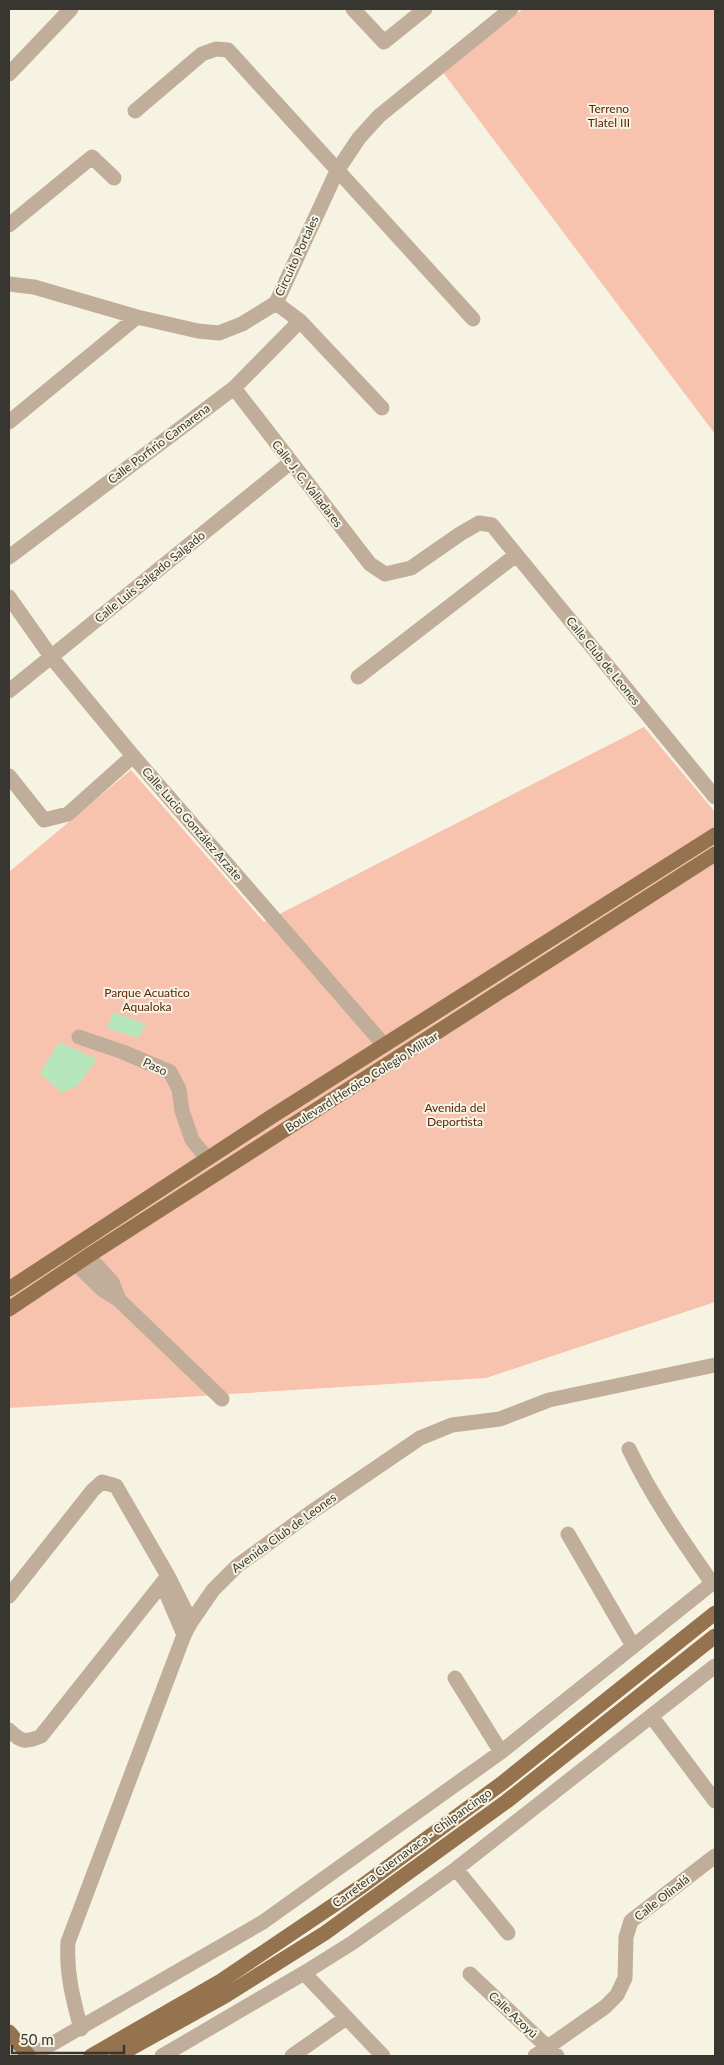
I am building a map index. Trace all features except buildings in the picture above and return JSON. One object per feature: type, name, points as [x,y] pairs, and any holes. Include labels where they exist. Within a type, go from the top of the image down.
[{"type":"main road","name":"Boulevard Heróico Colegio Militar","points":[[9,1289],[207,1158],[715,835]]},
{"type":"main road","name":"Boulevard Heróico Colegio Militar","points":[[9,1309],[82,1260],[715,854]]},
{"type":"main road","name":"Carretera Cuernavaca - Chilpancingo","points":[[91,2056],[221,1981],[362,1886],[501,1784],[715,1614]]},
{"type":"main road","name":"Carretera Cuernavaca - Chilpancingo","points":[[117,2056],[225,1996],[325,1933],[506,1802],[715,1636]]},
{"type":"main road","points":[[11,2038],[30,2056]]},
{"type":"street","points":[[9,74],[71,9]]},
{"type":"street","points":[[353,9],[384,42],[425,9]]},
{"type":"street","name":"Circuito Portales","points":[[9,284],[34,287],[136,317],[198,331],[219,333],[242,324],[276,302],[337,171],[359,138],[379,116],[510,9]]},
{"type":"street","points":[[135,111],[202,54],[216,48],[228,50],[473,319]]},
{"type":"street","points":[[9,225],[92,157],[114,178]]},
{"type":"street","points":[[276,302],[300,321],[382,408]]},
{"type":"street","points":[[9,422],[136,317]]},
{"type":"street","name":"Calle Porfirio Camarena","points":[[9,557],[234,388],[300,321]]},
{"type":"street","name":"Calle J. C. Valladares","points":[[234,388],[370,564],[385,574],[411,568],[479,523],[492,525]]},
{"type":"street","name":"Calle Luis Salgado Salgado","points":[[9,691],[291,462]]},
{"type":"street","name":"Calle Club de Leones","points":[[492,525],[715,797]]},
{"type":"street","points":[[358,677],[516,555]]},
{"type":"street","name":"Calle Lucio González Arzate","points":[[9,597],[52,658],[133,756],[384,1045]]},
{"type":"street","points":[[9,776],[44,820],[68,814],[133,756]]},
{"type":"street","name":"Paso","points":[[79,1037],[170,1072],[179,1089],[182,1111],[192,1140],[207,1158]]},
{"type":"street","points":[[82,1260],[103,1290],[119,1300],[222,1399]]},
{"type":"street","name":"Avenida Club de Leones","points":[[81,2029],[70,1988],[67,1964],[68,1942],[188,1628],[213,1590],[237,1566],[310,1513],[420,1438],[452,1425],[500,1419],[549,1400],[715,1365]]},
{"type":"street","points":[[30,2056],[81,2029],[263,1922],[501,1752],[714,1582],[657,1502],[628,1449]]},
{"type":"street","points":[[9,1596],[93,1490],[102,1482],[116,1486],[188,1628]]},
{"type":"street","points":[[568,1534],[633,1646]]},
{"type":"street","points":[[9,1730],[18,1739],[29,1742],[41,1736],[165,1580]]},
{"type":"street","points":[[162,2056],[352,1943],[456,1869],[715,1666]]},
{"type":"street","points":[[455,1678],[501,1752]]},
{"type":"street","points":[[652,1717],[715,1801]]},
{"type":"street","name":"Calle Olinalá","points":[[535,2056],[552,2051],[617,1995],[625,1978],[626,1936],[631,1921],[715,1856]]},
{"type":"street","points":[[456,1869],[508,1933]]},
{"type":"street","points":[[304,1973],[383,2056]]},
{"type":"street","name":"Calle Azoyú","points":[[470,1974],[552,2051]]},
{"type":"street","points":[[292,2056],[346,2018]]},
{"type":"green space","name":"Terreno Tlatel III","points":[[523,9],[715,9],[715,434],[442,71]]},
{"type":"green space","name":"Avenida del Deportista","points":[[644,727],[715,812],[715,1302],[486,1378],[9,1408],[9,872],[131,770],[264,922]]},
{"type":"shaded area","points":[[113,1012],[146,1024],[138,1038],[107,1028]]},
{"type":"shaded area","points":[[59,1042],[97,1059],[78,1085],[62,1093],[40,1073]]},
{"type":"park label","name":"Parque Acuatico Aqualoka","points":[[147,1000]]}]
